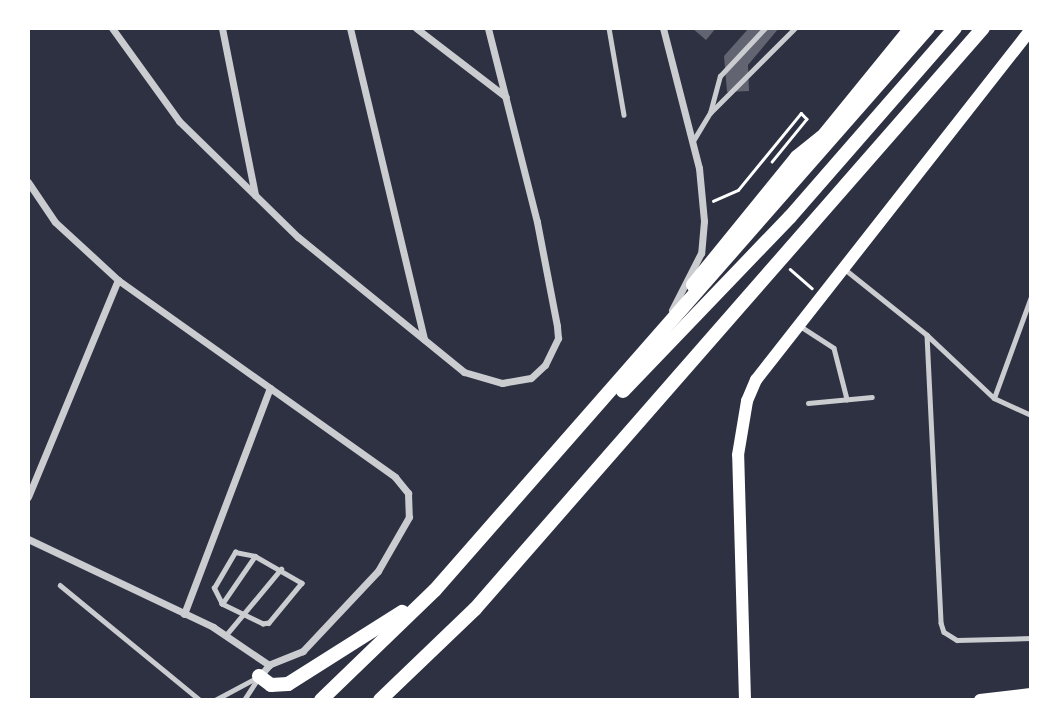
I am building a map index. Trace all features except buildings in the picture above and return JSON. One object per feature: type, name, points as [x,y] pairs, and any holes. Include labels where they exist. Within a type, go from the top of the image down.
[{"type":"highway","points":[[643,356],[672,310],[797,157],[825,134],[911,28]]},
{"type":"highway","points":[[321,700],[435,590],[554,458],[928,28]]},
{"type":"highway","points":[[554,458],[695,319],[956,28]]},
{"type":"highway","points":[[380,700],[475,609],[983,28]]},
{"type":"highway","points":[[259,676],[271,685],[288,684],[435,590]]},
{"type":"main road","points":[[745,700],[741,426],[756,380],[1031,29]]},
{"type":"main road","points":[[980,700],[1031,694]]},
{"type":"street","points":[[112,28],[179,121],[254,195],[464,372],[502,383],[531,378],[545,365],[558,338],[554,295],[488,28]]},
{"type":"street","points":[[222,28],[254,195]]},
{"type":"street","points":[[350,28],[424,340]]},
{"type":"street","points":[[416,28],[506,98]]},
{"type":"street","points":[[663,28],[693,141],[704,206],[701,253],[672,310]]},
{"type":"street","points":[[28,182],[55,222],[118,280],[395,477],[411,503],[402,534],[346,610],[303,651],[270,665],[259,676]]},
{"type":"street","points":[[28,497],[118,280]]},
{"type":"street","points":[[184,614],[270,388]]},
{"type":"street","points":[[28,539],[226,635],[270,665]]},
{"type":"lane","points":[[609,28],[624,115]]},
{"type":"lane","points":[[710,113],[720,76],[765,28]]},
{"type":"lane","points":[[693,141],[710,113],[795,28]]},
{"type":"lane","points":[[844,269],[927,335],[994,398],[1031,415]]},
{"type":"lane","points":[[994,398],[1031,297]]},
{"type":"lane","points":[[799,326],[834,348],[847,399]]},
{"type":"lane","points":[[927,335],[941,623],[944,632],[957,640],[1031,638]]},
{"type":"lane","points":[[808,403],[872,397]]},
{"type":"lane","points":[[235,552],[255,556],[281,569],[302,586],[269,623],[241,616],[222,604],[214,589],[235,552]]},
{"type":"lane","points":[[222,604],[255,556]]},
{"type":"lane","points":[[226,635],[281,569]]},
{"type":"lane","points":[[60,585],[200,700]]},
{"type":"lane","points":[[215,700],[259,676]]},
{"type":"lane","points":[[244,700],[259,676]]},
{"type":"path","points":[[704,206],[738,190],[801,113]]}]
